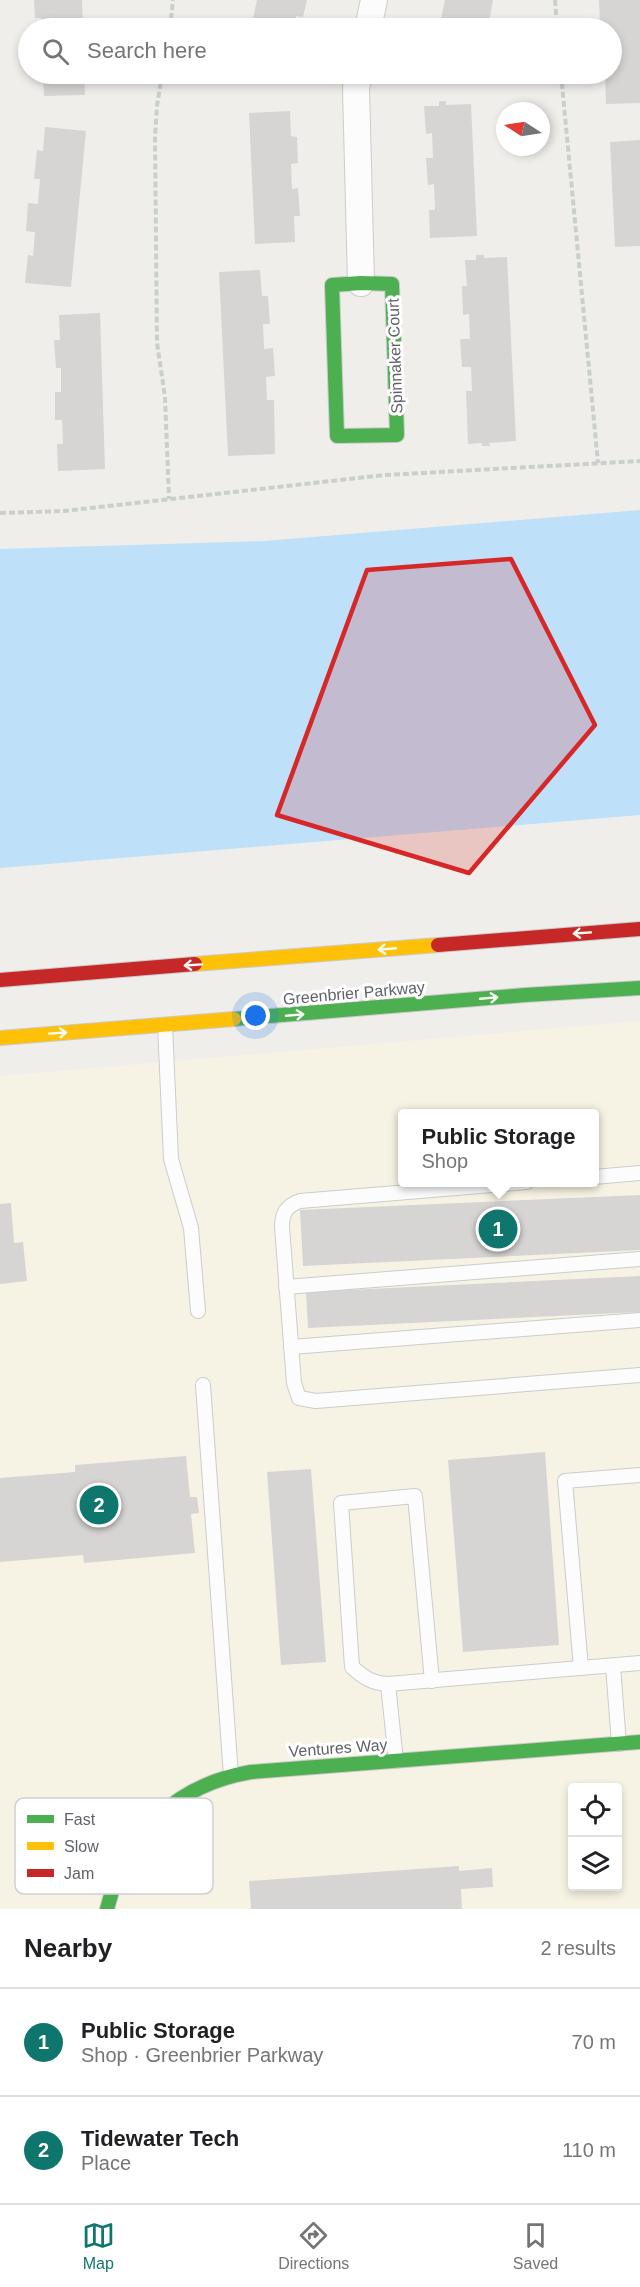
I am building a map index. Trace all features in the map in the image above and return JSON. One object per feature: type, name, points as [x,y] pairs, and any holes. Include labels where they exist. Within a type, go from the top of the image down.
[{"type":"main road","name":"Spinnaker Court","points":[[361,283],[392,284],[397,435],[337,436],[332,285],[361,283]]},
{"type":"main road","points":[[0,980],[640,929]]},
{"type":"main road","name":"Greenbrier Parkway","points":[[0,1038],[525,995],[640,988]]},
{"type":"main road","name":"Ventures Way","points":[[181,1798],[215,1780],[251,1772],[640,1742]]},
{"type":"main road","name":"Ventures Way","points":[[106,1909],[111,1894]]},
{"type":"street","points":[[370,18],[374,0]]},
{"type":"street","points":[[357,84],[361,283]]},
{"type":"lane","points":[[165,1025],[171,1159],[191,1228],[198,1311]]},
{"type":"lane","points":[[599,1177],[640,1173]]},
{"type":"lane","points":[[467,1187],[300,1201],[285,1210],[282,1218],[286,1287],[295,1391],[298,1398],[305,1401],[640,1375]]},
{"type":"lane","points":[[286,1287],[640,1259]]},
{"type":"lane","points":[[291,1347],[640,1320]]},
{"type":"lane","points":[[203,1385],[231,1776]]},
{"type":"lane","points":[[580,1668],[565,1481],[640,1475]]},
{"type":"lane","points":[[432,1680],[415,1496],[341,1503],[350,1656],[352,1667],[364,1678],[375,1683],[388,1684],[640,1663]]},
{"type":"lane","points":[[613,1666],[619,1744]]},
{"type":"lane","points":[[388,1684],[396,1761]]},
{"type":"path","points":[[171,18],[173,0]]},
{"type":"path","points":[[555,0],[556,18]]},
{"type":"path","points":[[160,84],[155,137],[156,315],[157,343],[165,397],[169,499]]},
{"type":"path","points":[[562,84],[598,463]]},
{"type":"path","points":[[0,513],[64,511],[385,475],[640,461]]},
{"type":"highlighted area","points":[[511,559],[595,725],[469,873],[277,815],[367,570]]},
{"type":"shaded area","points":[[640,1021],[640,1909],[0,1909],[0,1076]]},
{"type":"water","points":[[640,510],[640,815],[0,868],[0,549],[264,541]]},
{"type":"building","points":[[34,0],[82,0],[83,18],[35,18]]},
{"type":"building","points":[[257,0],[307,0],[303,17],[253,18]]},
{"type":"building","points":[[445,0],[493,0],[490,18],[441,18]]},
{"type":"building","points":[[599,0],[640,0],[640,103],[606,104],[605,84],[622,84],[622,18],[600,18]]},
{"type":"building","points":[[43,84],[84,84],[85,95],[44,96]]},
{"type":"building","points":[[439,101],[446,101],[446,105],[471,104],[477,236],[430,238],[429,210],[435,210],[434,184],[428,185],[426,158],[433,158],[432,133],[426,134],[424,106],[439,106]]},
{"type":"building","points":[[290,111],[291,136],[297,137],[298,163],[291,164],[292,189],[298,188],[300,216],[294,216],[295,242],[255,244],[249,113]]},
{"type":"building","points":[[45,127],[86,131],[71,287],[25,283],[28,255],[33,256],[35,232],[26,231],[28,203],[38,204],[40,179],[34,179],[37,150],[43,151]]},
{"type":"building","points":[[640,140],[640,246],[615,247],[610,142]]},
{"type":"building","points":[[476,255],[484,255],[484,258],[507,257],[516,441],[489,443],[490,446],[482,446],[482,443],[468,444],[466,391],[472,391],[471,367],[462,367],[460,339],[470,339],[469,314],[463,315],[462,286],[467,286],[465,260],[476,260]]},
{"type":"building","points":[[260,270],[262,296],[268,296],[270,324],[263,324],[264,349],[273,348],[275,376],[266,377],[267,400],[274,400],[275,454],[228,456],[219,272]]},
{"type":"building","points":[[100,313],[105,469],[58,471],[57,444],[63,444],[62,420],[55,420],[55,392],[61,392],[61,368],[56,368],[54,340],[60,340],[59,315]]},
{"type":"building","points":[[640,1195],[640,1250],[303,1266],[300,1210]]},
{"type":"building","points":[[11,1203],[14,1243],[23,1242],[27,1281],[0,1284],[0,1204]]},
{"type":"building","points":[[640,1276],[640,1312],[308,1328],[306,1292]]},
{"type":"building","points":[[545,1452],[559,1645],[463,1652],[448,1460]]},
{"type":"building","points":[[186,1456],[190,1497],[197,1497],[199,1513],[191,1514],[195,1553],[84,1563],[83,1555],[0,1562],[0,1478],[75,1472],[75,1465]]},
{"type":"building","points":[[311,1469],[326,1662],[281,1665],[267,1472]]},
{"type":"building","points":[[459,1866],[459,1871],[492,1868],[493,1887],[461,1889],[462,1909],[251,1909],[249,1881]]},
{"type":"traffic: fast","points":[[361,283],[392,284],[397,435],[337,436],[332,285],[361,283]]},
{"type":"traffic: fast","points":[[234,1019],[640,988]]},
{"type":"traffic: fast","points":[[182,1798],[199,1788],[251,1772],[640,1742]]},
{"type":"traffic: fast","points":[[107,1909],[111,1894]]},
{"type":"traffic: slow","points":[[195,964],[438,945]]},
{"type":"traffic: slow","points":[[0,1038],[234,1019]]},
{"type":"traffic: jam","points":[[438,945],[640,929]]},
{"type":"traffic: jam","points":[[0,980],[195,964]]},
{"type":"place","name":"Public Storage","points":[[498,1229]]},
{"type":"place","name":"Tidewater Tech","points":[[99,1505]]}]
